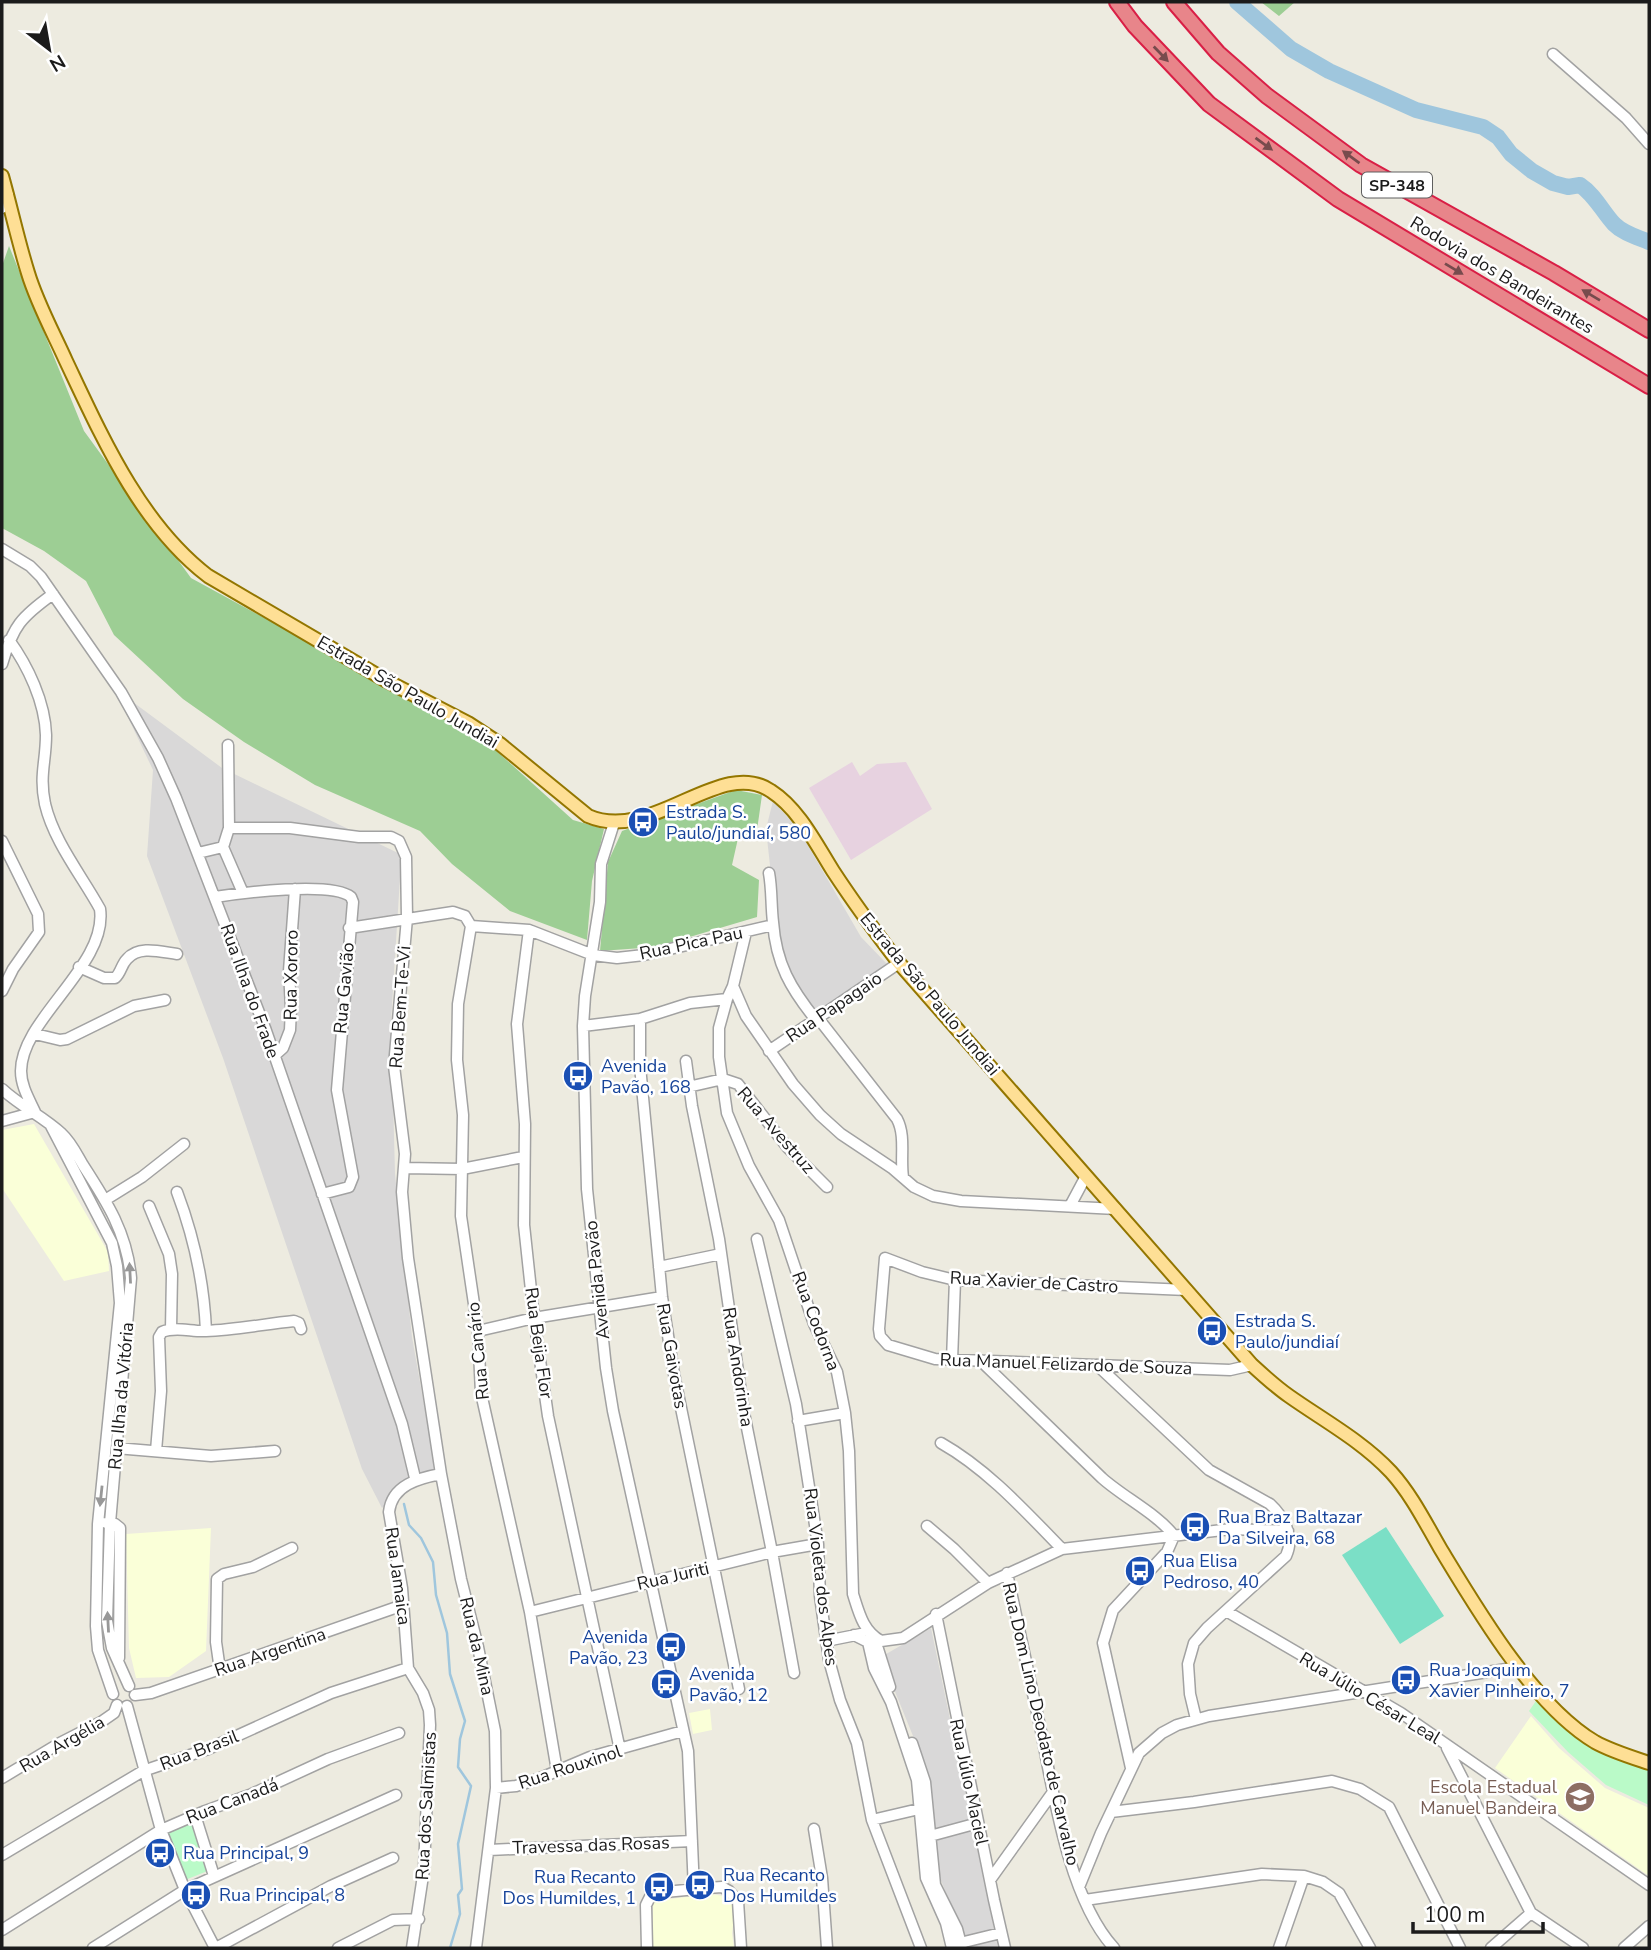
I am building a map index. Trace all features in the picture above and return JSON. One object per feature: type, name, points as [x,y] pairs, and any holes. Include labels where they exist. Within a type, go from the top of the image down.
[{"type":"highway","name":"Rodovia dos Bandeirantes","points":[[1116,2],[1135,26],[1209,104],[1338,199],[1649,386]]},
{"type":"highway","name":"Rodovia dos Bandeirantes","points":[[1174,2],[1218,53],[1267,96],[1362,165],[1555,273],[1649,330]]},
{"type":"main road","name":"Estrada São Paulo Jundiai","points":[[2,176],[36,296],[89,409],[133,489],[184,556],[208,576],[387,681],[468,723],[500,744],[588,816],[614,823],[629,822],[734,783],[756,783],[767,788],[797,816],[865,919],[899,963],[1252,1365],[1286,1394],[1377,1458],[1392,1473],[1406,1491],[1474,1604],[1519,1668],[1573,1727],[1596,1742],[1649,1763]]},
{"type":"street","points":[[1553,54],[1626,118],[1649,144]]},
{"type":"street","points":[[2,208],[8,195]]},
{"type":"street","name":"Rua Ilha do Frade","points":[[2,549],[30,566],[53,594],[97,655],[158,758],[198,853],[274,1056],[402,1424],[415,1478]]},
{"type":"street","points":[[2,664],[9,640],[20,620],[53,594]]},
{"type":"street","points":[[2,1121],[35,1112],[23,1085],[21,1070],[24,1055],[100,932],[100,909],[50,820],[41,781],[46,735],[44,718],[31,675],[9,640]]},
{"type":"street","points":[[228,745],[229,828],[223,847],[243,893]]},
{"type":"street","name":"Avenida Pavão","points":[[614,823],[601,864],[600,902],[585,996],[585,1161],[613,1410],[688,1755],[694,1889]]},
{"type":"street","name":"Rua Bem-Te-Vi","points":[[229,828],[290,828],[395,839],[407,857],[407,918],[394,1066],[405,1168],[402,1192],[404,1219],[420,1345]]},
{"type":"street","points":[[2,841],[38,914],[39,932],[13,969],[2,991]]},
{"type":"street","points":[[198,853],[223,847]]},
{"type":"street","points":[[769,873],[773,925],[787,980],[796,996],[897,1119],[902,1128],[903,1178]]},
{"type":"street","name":"Rua Gavião","points":[[215,897],[295,889],[339,891],[347,894],[352,902],[337,1090],[353,1177],[349,1186],[322,1194]]},
{"type":"street","name":"Rua Xororo","points":[[274,1056],[283,1048],[290,1030],[289,971],[295,889]]},
{"type":"street","name":"Rua Pica Pau","points":[[407,918],[460,913],[471,926],[529,930],[593,955],[617,958],[644,955],[773,925]]},
{"type":"street","points":[[349,928],[407,918]]},
{"type":"street","name":"Rua Canário","points":[[471,926],[458,1004],[457,1060],[463,1115],[461,1216],[478,1331],[481,1393],[530,1612],[557,1772]]},
{"type":"street","name":"Rua Beija Flor","points":[[529,930],[517,1024],[525,1124],[524,1225],[534,1318],[548,1416],[620,1750]]},
{"type":"street","name":"Rua Codorna","points":[[746,932],[733,986],[719,1028],[719,1058],[727,1113],[736,1138],[779,1220],[814,1324],[837,1372],[849,1451],[853,1594],[875,1649],[878,1666],[911,1747]]},
{"type":"street","points":[[79,967],[110,979],[118,976],[129,956],[137,952],[147,950],[177,954]]},
{"type":"street","name":"Rua Papagaio","points":[[769,1051],[899,963]]},
{"type":"street","points":[[733,986],[746,1016],[769,1051],[820,1115],[841,1134],[892,1168],[914,1187],[949,1200],[1116,1209]]},
{"type":"street","points":[[583,1026],[640,1018],[690,1003],[727,999]]},
{"type":"street","points":[[35,1034],[67,1039],[134,1006],[165,1000]]},
{"type":"street","name":"Rua Gaivotas","points":[[640,1018],[640,1066],[662,1297],[674,1374],[739,1689]]},
{"type":"street","name":"Rua Andorinha","points":[[686,1062],[688,1087],[721,1254],[744,1413],[794,1673]]},
{"type":"street","points":[[688,1087],[723,1079]]},
{"type":"street","name":"Rua Avestruz","points":[[723,1079],[738,1084],[788,1148],[827,1187]]},
{"type":"street","name":"Rua Ilha da Vitória","points":[[2,1089],[65,1137],[105,1200],[121,1230],[129,1253],[131,1278],[110,1523],[107,1621],[109,1638],[132,1691]]},
{"type":"street","name":"Rua Ilha da Vitória","points":[[50,1126],[112,1242],[117,1266],[120,1303],[98,1524],[98,1650],[113,1694]]},
{"type":"street","points":[[105,1200],[142,1177],[184,1144]]},
{"type":"street","points":[[405,1168],[462,1169],[523,1157]]},
{"type":"street","points":[[1070,1206],[1086,1176]]},
{"type":"street","points":[[83,1188],[94,1182]]},
{"type":"street","points":[[177,1192],[204,1292],[206,1331]]},
{"type":"street","points":[[149,1206],[169,1254],[172,1274],[171,1329]]},
{"type":"street","name":"Rua Violeta dos Alpes","points":[[757,1239],[771,1289],[799,1421],[818,1544],[820,1596],[826,1641],[837,1690],[857,1743],[872,1820],[920,1948]]},
{"type":"street","points":[[659,1267],[721,1254]]},
{"type":"street","name":"Rua Xavier de Castro","points":[[885,1258],[922,1272],[955,1280],[1187,1290]]},
{"type":"street","name":"Rua Manuel Felizardo de Souza","points":[[885,1258],[879,1329],[883,1341],[920,1356],[982,1362],[1230,1370],[1252,1365]]},
{"type":"street","points":[[951,1360],[955,1280]]},
{"type":"street","points":[[478,1331],[534,1318],[662,1297]]},
{"type":"street","points":[[156,1451],[161,1391],[159,1337],[162,1332],[171,1329],[206,1331],[294,1321],[299,1323],[301,1329]]},
{"type":"street","name":"Rua da Mina","points":[[420,1345],[464,1593],[494,1717],[496,1788],[476,1948]]},
{"type":"street","points":[[982,1362],[1119,1494],[1163,1524],[1174,1536]]},
{"type":"street","points":[[1097,1364],[1209,1469],[1270,1504],[1278,1512],[1288,1531],[1290,1547],[1286,1556],[1198,1637],[1191,1651],[1188,1664],[1189,1682],[1196,1719]]},
{"type":"street","points":[[799,1421],[845,1412]]},
{"type":"street","points":[[941,1443],[976,1467],[1062,1549]]},
{"type":"street","points":[[116,1448],[211,1456],[275,1451]]},
{"type":"street","points":[[415,1478],[441,1474]]},
{"type":"street","name":"Rua Jamaica","points":[[408,1668],[403,1605],[389,1512],[395,1495],[415,1478]]},
{"type":"street","points":[[98,1524],[110,1523]]},
{"type":"street","points":[[927,1526],[988,1583]]},
{"type":"street","points":[[826,1641],[869,1634],[881,1641],[903,1638],[988,1583],[1062,1549],[1231,1529],[1288,1531]]},
{"type":"street","points":[[1131,1768],[1104,1643],[1113,1610],[1167,1552],[1174,1536]]},
{"type":"street","name":"Rua Juriti","points":[[530,1612],[649,1581],[818,1544]]},
{"type":"street","points":[[220,1670],[215,1642],[217,1579],[224,1574],[253,1567],[292,1548]]},
{"type":"street","name":"Rua Dom Lino Deodato de Carvalho","points":[[1007,1573],[1054,1792],[1079,1887],[1105,1938],[1114,1948]]},
{"type":"street","name":"Rua Argentina","points":[[132,1691],[152,1693],[403,1605]]},
{"type":"street","name":"Rua Júlio César Leal","points":[[1226,1611],[1401,1713],[1649,1885]]},
{"type":"street","name":"Rua Júlio Maciel","points":[[936,1615],[1005,1948]]},
{"type":"street","points":[[854,1635],[875,1649]]},
{"type":"street","name":"Rua Brasil","points":[[2,1854],[144,1771],[208,1749],[331,1693],[408,1668]]},
{"type":"street","name":"Rua dos Salmistas","points":[[408,1668],[423,1693],[429,1710],[430,1725],[425,1869],[419,1919],[412,1948]]},
{"type":"street","points":[[1079,1887],[1139,1753],[1162,1733],[1177,1725],[1196,1719],[1519,1668]]},
{"type":"street","points":[[122,1706],[133,1702],[132,1691],[119,1686],[113,1694],[113,1700],[122,1706],[161,1830],[185,1890],[216,1948],[331,1886],[393,1857]]},
{"type":"street","name":"Rua Argélia","points":[[2,1778],[101,1722],[122,1706]]},
{"type":"street","name":"Rua Rouxinol","points":[[496,1788],[516,1786],[590,1757],[683,1731]]},
{"type":"street","name":"Rua Canadá","points":[[2,1930],[161,1830],[262,1790],[328,1759],[399,1733]]},
{"type":"street","points":[[1446,1745],[1531,1913],[1583,1948]]},
{"type":"street","points":[[911,1747],[919,1809],[930,1836],[935,1885],[958,1946],[1001,1933]]},
{"type":"street","points":[[911,1747],[925,1782],[926,1878],[943,1908]]},
{"type":"street","points":[[1111,1812],[1333,1782],[1369,1793],[1389,1807],[1460,1948]]},
{"type":"street","points":[[990,1880],[1054,1792]]},
{"type":"street","points":[[93,1948],[185,1890],[396,1795]]},
{"type":"street","points":[[872,1820],[919,1809]]},
{"type":"street","points":[[195,1815],[214,1876]]},
{"type":"street","points":[[930,1836],[978,1824]]},
{"type":"street","points":[[814,1829],[822,1878],[827,1948]]},
{"type":"street","name":"Travessa das Rosas","points":[[489,1850],[692,1841]]},
{"type":"street","points":[[1085,1900],[1262,1874],[1304,1876],[1323,1882],[1339,1893],[1370,1948]]},
{"type":"street","points":[[1279,1948],[1304,1876]]},
{"type":"street","points":[[647,1948],[646,1905],[650,1896],[722,1887],[736,1897],[739,1905],[741,1948]]},
{"type":"street","points":[[1491,1948],[1531,1913]]},
{"type":"street","points":[[338,1948],[393,1920],[419,1919]]},
{"type":"street","points":[[1624,1948],[1649,1926]]},
{"type":"shaded area","points":[[114,688],[222,768],[398,853],[401,862],[391,1021],[395,1174],[412,1337],[436,1472],[410,1478],[382,1508],[362,1469],[223,1058],[147,856],[153,770]]},
{"type":"shaded area","points":[[852,762],[860,776],[877,764],[906,762],[932,809],[851,860],[809,788]]},
{"type":"shaded area","points":[[773,801],[799,830],[861,937],[887,964],[814,1015],[787,970],[777,929],[766,829]]},
{"type":"shaded area","points":[[34,1124],[108,1252],[109,1271],[64,1281],[2,1188],[2,1130]]},
{"type":"shaded area","points":[[211,1528],[206,1651],[169,1677],[136,1678],[129,1648],[126,1534]]},
{"type":"shaded area","points":[[931,1628],[998,1948],[967,1948],[939,1875],[928,1773],[881,1657]]},
{"type":"shaded area","points":[[710,1709],[712,1730],[693,1734],[689,1713]]},
{"type":"shaded area","name":"Escola Estadual Manuel Bandeira","points":[[1531,1716],[1559,1748],[1605,1788],[1649,1808],[1649,1876],[1495,1768]]},
{"type":"shaded area","points":[[711,1894],[729,1897],[735,1911],[732,1933],[734,1948],[652,1948],[653,1901]]},
{"type":"green space","points":[[1261,2],[1295,2],[1279,16]]},
{"type":"green space","points":[[9,246],[84,431],[191,578],[349,664],[491,746],[573,820],[604,829],[592,881],[587,940],[510,911],[452,864],[420,831],[315,785],[244,742],[183,699],[114,635],[86,581],[44,551],[2,528],[2,266]]},
{"type":"green space","points":[[736,790],[762,795],[756,837],[739,834],[732,865],[759,880],[757,917],[656,947],[600,951],[608,862],[622,831]]},
{"type":"green space","points":[[1386,1527],[1444,1616],[1400,1644],[1342,1555]]},
{"type":"green space","points":[[1538,1698],[1557,1715],[1649,1768],[1649,1805],[1606,1785],[1568,1752],[1529,1711]]},
{"type":"green space","points":[[194,1820],[210,1870],[185,1880],[164,1831]]},
{"type":"waterway","points":[[1237,2],[1291,49],[1329,71],[1416,110],[1483,127],[1498,137],[1511,154],[1532,171],[1553,183],[1568,187],[1580,185],[1618,227],[1649,242]]},
{"type":"waterway","points":[[404,1504],[409,1525],[421,1538],[433,1562],[436,1595],[447,1633],[450,1674],[465,1721],[460,1739],[458,1767],[471,1786],[458,1844],[462,1889],[458,1895],[460,1914],[450,1948]]},
{"type":"place","name":"Estrada S. Paulo/jundiaí, 580","points":[[643,822]]},
{"type":"place","name":"Avenida Pavão, 168","points":[[578,1076]]},
{"type":"place","name":"Estrada S. Paulo/jundiaí","points":[[1212,1331]]},
{"type":"place","name":"Rua Braz Baltazar Da Silveira, 68","points":[[1195,1527]]},
{"type":"place","name":"Rua Elisa Pedroso, 40","points":[[1140,1571]]},
{"type":"place","name":"Avenida Pavão, 23","points":[[671,1647]]},
{"type":"place","name":"Rua Joaquim Xavier Pinheiro, 7","points":[[1406,1680]]},
{"type":"place","name":"Avenida Pavão, 12","points":[[666,1684]]},
{"type":"place","name":"Escola Estadual Manuel Bandeira","points":[[1580,1797]]},
{"type":"place","name":"Rua Principal, 9","points":[[160,1853]]},
{"type":"place","name":"Rua Recanto Dos Humildes","points":[[700,1885]]},
{"type":"place","name":"Rua Recanto Dos Humildes, 1","points":[[659,1887]]},
{"type":"place","name":"Rua Principal, 8","points":[[196,1895]]}]
